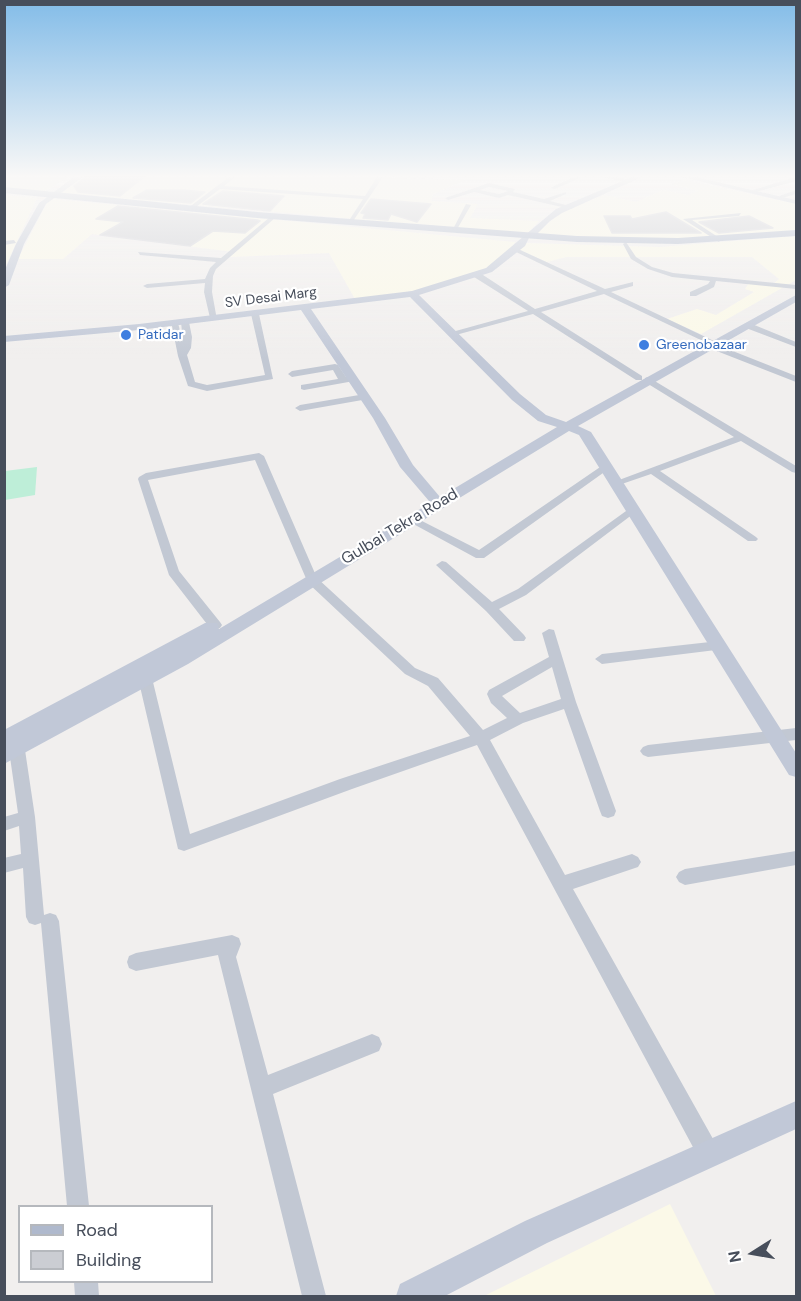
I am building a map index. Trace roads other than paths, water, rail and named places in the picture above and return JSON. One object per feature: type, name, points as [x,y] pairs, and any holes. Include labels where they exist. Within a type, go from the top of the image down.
[{"type":"main road","points":[[4,265],[16,238]]},
{"type":"main road","points":[[4,285],[24,238]]},
{"type":"main road","name":"SV Desai Marg","points":[[4,339],[185,322],[412,294],[477,275],[502,262],[526,238]]},
{"type":"main road","points":[[537,238],[626,244],[710,243],[767,238]]},
{"type":"main road","points":[[545,238],[629,241],[754,238]]},
{"type":"main road","points":[[412,294],[455,334],[516,397],[542,418],[584,432],[796,769]]},
{"type":"main road","name":"Gulbai Tekra Road","points":[[711,344],[749,326],[796,297]]},
{"type":"main road","name":"Gulbai Tekra Road","points":[[9,748],[182,659],[310,575],[434,498],[643,379],[796,297]]},
{"type":"main road","points":[[304,307],[348,381],[407,467],[434,498]]},
{"type":"main road","name":"Gulbai Tekra Road","points":[[9,748],[215,625],[412,520],[565,424]]},
{"type":"main road","points":[[412,1296],[536,1232],[796,1115]]},
{"type":"street","points":[[214,318],[208,292],[213,268],[249,238]]},
{"type":"street","points":[[715,238],[719,240]]},
{"type":"street","points":[[4,243],[14,242]]},
{"type":"street","points":[[626,244],[633,258],[650,268],[672,275],[714,279],[796,297]]},
{"type":"street","points":[[516,250],[711,344],[796,379]]},
{"type":"street","points":[[140,253],[222,260]]},
{"type":"street","points":[[477,275],[643,379],[796,470]]},
{"type":"street","points":[[693,294],[711,285],[714,279]]},
{"type":"street","points":[[147,286],[166,280],[209,280]]},
{"type":"street","points":[[455,334],[630,284]]},
{"type":"street","points":[[174,323],[191,384],[207,388],[270,377],[255,314]]},
{"type":"street","points":[[182,356],[187,348],[188,337],[185,322]]},
{"type":"street","points":[[749,326],[796,345]]},
{"type":"street","points":[[292,374],[339,366]]},
{"type":"street","points":[[304,387],[348,381]]},
{"type":"street","points":[[300,408],[360,398]]},
{"type":"street","points":[[616,483],[742,437]]},
{"type":"street","points":[[215,625],[173,572],[143,479],[146,476],[259,456],[310,575],[410,671],[433,682],[481,738],[709,1154]]},
{"type":"street","points":[[412,520],[480,555],[606,466]]},
{"type":"street","points":[[652,470],[752,539]]},
{"type":"street","points":[[491,608],[522,592],[633,509]]},
{"type":"street","points":[[442,565],[491,608],[519,638]]},
{"type":"street","points":[[549,633],[569,702],[608,811]]},
{"type":"street","points":[[602,659],[719,646]]},
{"type":"street","points":[[518,719],[496,699],[494,694],[556,659]]},
{"type":"street","points":[[145,678],[184,844],[346,784],[481,738],[518,719],[569,702]]},
{"type":"street","points":[[648,751],[777,738],[796,734]]},
{"type":"street","points":[[9,748],[27,817],[29,859],[42,919],[78,1205]]},
{"type":"street","points":[[4,824],[27,817]]},
{"type":"street","points":[[685,877],[796,858]]},
{"type":"street","points":[[4,866],[29,859]]},
{"type":"street","points":[[560,885],[632,862]]},
{"type":"street","points":[[136,962],[232,944],[227,957],[314,1296]]},
{"type":"street","points":[[260,1088],[372,1044]]},
{"type":"place","name":"Patidar","points":[[126,335]]},
{"type":"place","name":"Greenobazaar","points":[[644,345]]}]
